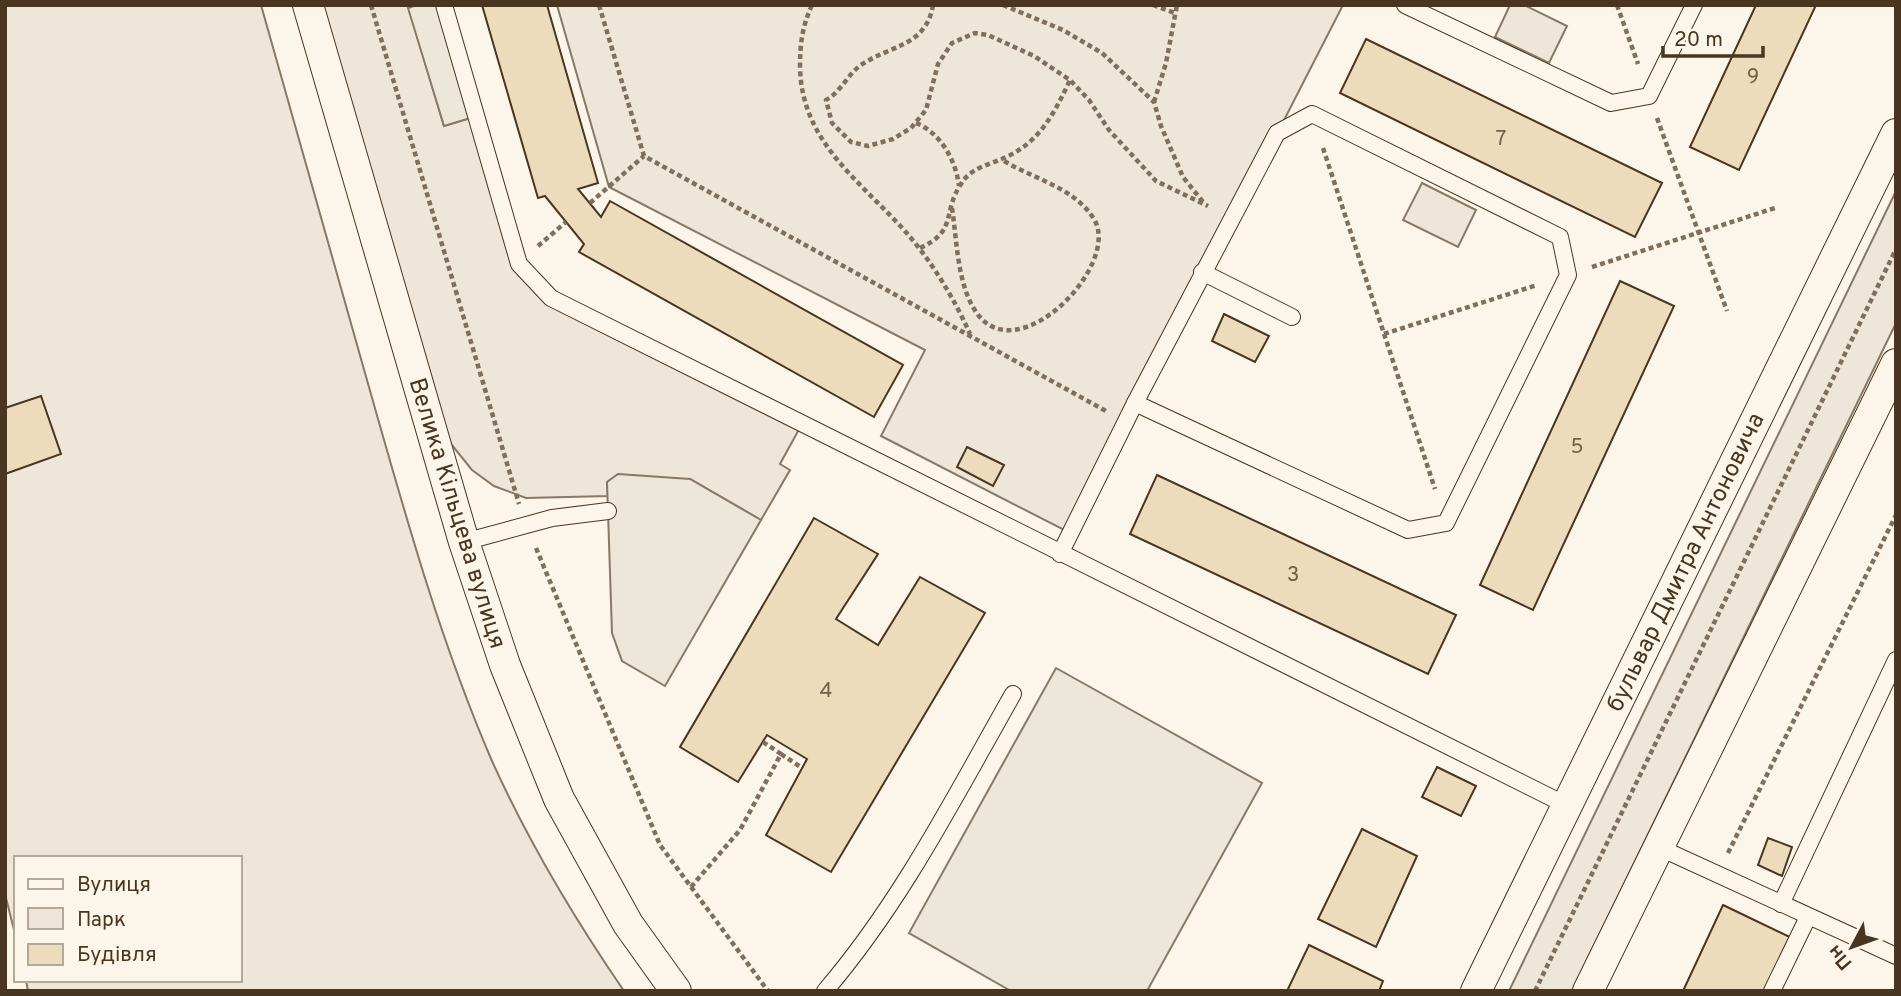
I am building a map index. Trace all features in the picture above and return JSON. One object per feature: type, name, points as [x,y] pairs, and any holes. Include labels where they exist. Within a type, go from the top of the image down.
[{"type":"street","name":"Велика Кільцева вулиця","points":[[308,5],[464,542],[506,665],[559,799],[628,924],[676,991]]},
{"type":"street","name":"бульвар Дмитра Антоновича","points":[[1476,991],[1896,134]]},
{"type":"street","points":[[1588,991],[1896,364]]},
{"type":"lane","points":[[444,5],[519,264],[551,298],[1566,805]]},
{"type":"lane","points":[[1405,5],[1611,103],[1649,96],[1694,5]]},
{"type":"lane","points":[[1060,554],[1135,403],[1202,272],[1277,133],[1312,114],[1560,237],[1569,275],[1446,523],[1408,530],[1135,403]]},
{"type":"lane","points":[[1202,272],[1292,317]]},
{"type":"lane","points":[[464,542],[552,518],[608,511]]},
{"type":"lane","points":[[1781,904],[1896,660]]},
{"type":"lane","points":[[825,991],[857,953],[911,875],[1013,694]]},
{"type":"lane","points":[[1658,847],[1896,956]]},
{"type":"lane","points":[[1772,991],[1808,917]]},
{"type":"path","points":[[598,5],[644,156],[1125,423]]},
{"type":"path","points":[[811,5],[800,39],[803,97],[813,126],[848,174],[920,248],[958,309],[970,335]]},
{"type":"path","points":[[933,5],[931,17],[919,37],[863,64],[848,75],[834,96],[826,100],[832,123],[850,142],[868,146],[893,139],[916,123],[930,101],[943,54],[963,36],[975,33],[1000,38],[1070,80],[1089,100],[1108,130],[1146,172],[1156,181],[1208,206]]},
{"type":"path","points":[[1003,5],[1063,30],[1101,53],[1154,102],[1161,126],[1184,177],[1208,206],[1228,223]]},
{"type":"path","points":[[1153,5],[1175,13]]},
{"type":"path","points":[[1154,102],[1166,63],[1177,5]]},
{"type":"path","points":[[1617,5],[1727,311]]},
{"type":"path","points":[[920,248],[941,236],[959,187],[974,170],[1028,145],[1042,131],[1070,80]]},
{"type":"path","points":[[1312,114],[1446,523]]},
{"type":"path","points":[[916,123],[930,131],[945,149],[953,161],[959,187]]},
{"type":"path","points":[[590,203],[644,156]]},
{"type":"path","points":[[952,208],[969,299],[983,320],[1005,330],[1029,327],[1070,296],[1091,264],[1099,243],[1095,221],[1064,190],[1001,159]]},
{"type":"path","points":[[1384,334],[1775,208]]},
{"type":"path","points":[[538,246],[566,222]]},
{"type":"path","points":[[534,233],[538,246],[547,255]]},
{"type":"path","points":[[1535,991],[1896,250]]},
{"type":"path","points":[[1718,874],[1896,515]]},
{"type":"path","points":[[763,742],[802,768]]},
{"type":"path","points":[[691,887],[740,830],[782,754]]},
{"type":"green space","points":[[5,5],[261,5],[407,520],[455,666],[492,761],[536,850],[587,936],[624,991],[28,991],[26,982],[242,982],[242,856],[14,856],[14,930],[5,894]]},
{"type":"green space","points":[[308,5],[417,5],[409,8],[444,126],[477,116],[519,264],[551,298],[802,424],[780,464],[790,470],[761,520],[690,479],[607,482],[608,496],[526,498],[494,486],[472,470],[426,413]]},
{"type":"green space","points":[[557,5],[1343,5],[1072,534],[881,436],[925,350],[609,187]]},
{"type":"green space","points":[[1510,5],[1524,5],[1567,26],[1549,63],[1495,37]]},
{"type":"green space","points":[[1422,183],[1476,210],[1458,247],[1403,220]]},
{"type":"green space","points":[[1896,191],[1896,323],[1572,991],[1509,991]]},
{"type":"shaded area","points":[[417,5],[444,5],[477,116],[444,126],[408,8]]},
{"type":"shaded area","points":[[618,474],[690,479],[761,520],[665,686],[622,661],[612,633],[607,482]]},
{"type":"shaded area","points":[[1056,668],[1262,783],[1147,991],[1011,991],[909,933]]},
{"type":"building","points":[[482,5],[547,5],[598,183],[578,189],[601,217],[610,201],[903,365],[874,417],[579,252],[584,244],[545,196],[538,198]]},
{"type":"building","points":[[1756,5],[1816,5],[1739,170],[1690,147]]},
{"type":"building","points":[[1366,39],[1662,183],[1635,237],[1340,93]]},
{"type":"building","points":[[1620,281],[1674,306],[1533,610],[1480,585]]},
{"type":"building","points":[[1224,314],[1269,336],[1255,362],[1212,341]]},
{"type":"building","points":[[41,396],[61,454],[5,474],[5,408]]},
{"type":"building","points":[[967,447],[1004,465],[993,486],[957,467]]},
{"type":"building","points":[[1157,475],[1456,615],[1428,674],[1130,534]]},
{"type":"building","points":[[814,518],[878,554],[836,619],[878,645],[920,577],[985,613],[831,872],[766,835],[807,759],[767,735],[738,782],[680,747]]},
{"type":"building","points":[[1437,767],[1476,786],[1461,816],[1422,797]]},
{"type":"building","points":[[1362,829],[1417,856],[1376,947],[1318,919]]},
{"type":"building","points":[[1768,838],[1792,847],[1782,876],[1758,865]]},
{"type":"building","points":[[1723,905],[1796,940],[1772,991],[1683,991]]},
{"type":"building","points":[[1309,945],[1383,981],[1379,991],[1287,991]]}]
